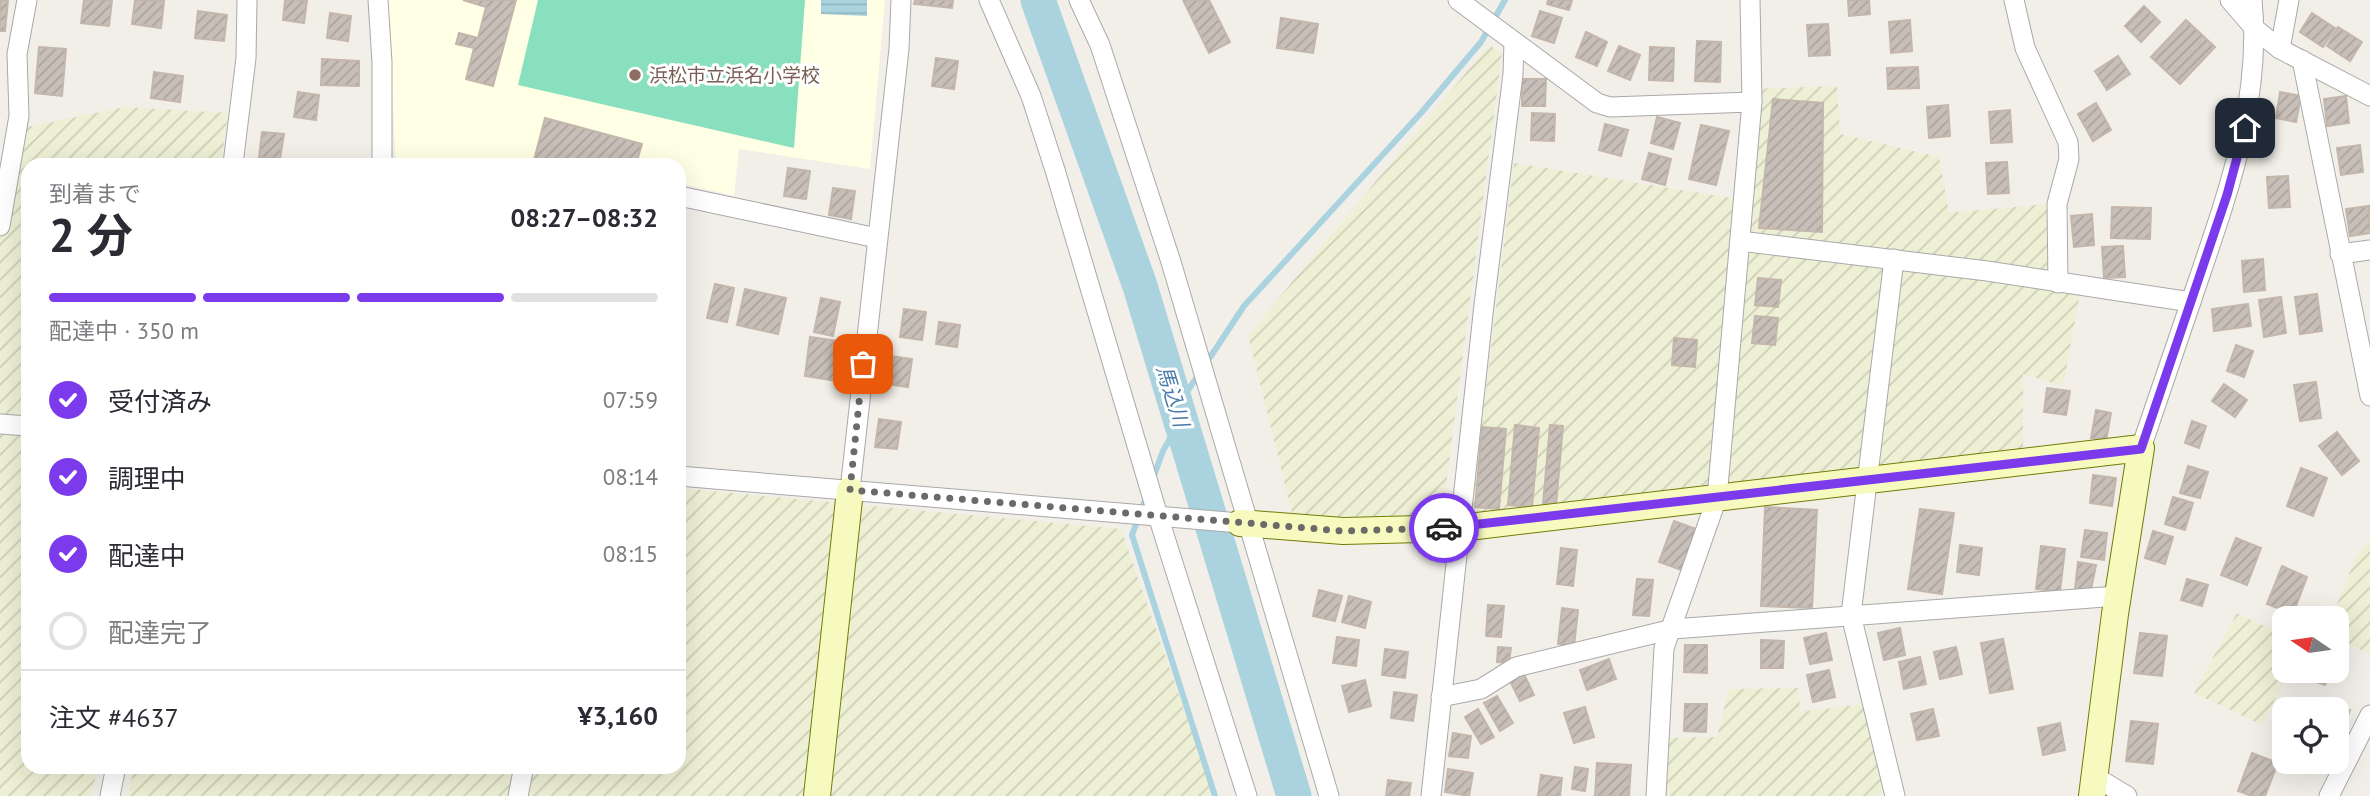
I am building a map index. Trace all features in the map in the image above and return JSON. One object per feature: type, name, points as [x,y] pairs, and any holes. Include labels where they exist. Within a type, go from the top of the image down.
[{"type":"street","points":[[0,226],[19,116],[17,54],[27,0]]},
{"type":"street","points":[[234,158],[246,58],[247,0]]},
{"type":"street","points":[[378,0],[382,158]]},
{"type":"street","points":[[817,796],[899,49],[901,0]]},
{"type":"street","points":[[989,0],[1031,96],[1247,796]]},
{"type":"street","points":[[1079,0],[1100,45],[1171,262],[1244,523],[1329,796]]},
{"type":"street","points":[[1458,0],[1597,103],[1610,107],[1752,102]]},
{"type":"street","points":[[1656,796],[1664,648],[1673,629],[1717,498],[1752,102],[1750,0]]},
{"type":"street","points":[[2014,0],[2025,48],[2068,142],[2069,159],[2057,204],[2058,283]]},
{"type":"street","points":[[2230,0],[2255,29],[2280,49],[2370,96]]},
{"type":"street","points":[[2127,796],[2094,787],[2118,596],[2141,449],[2227,195],[2245,128],[2255,29],[2252,0]]},
{"type":"street","points":[[2280,49],[2289,0]]},
{"type":"street","points":[[1431,796],[1484,305],[1501,177],[1508,37]]},
{"type":"street","points":[[2302,60],[2370,396]]},
{"type":"street","points":[[686,197],[877,238]]},
{"type":"street","points":[[1740,241],[1894,259],[2191,302]]},
{"type":"street","points":[[2340,254],[2370,250]]},
{"type":"street","points":[[1894,259],[1851,615],[1895,796]]},
{"type":"street","points":[[0,424],[21,426]]},
{"type":"street","points":[[686,477],[1343,531],[1460,528],[2141,449]]},
{"type":"street","points":[[1441,697],[1481,689],[1516,667],[1673,629],[2118,596]]},
{"type":"street","points":[[2329,796],[2370,715]]},
{"type":"street","points":[[110,796],[114,774]]},
{"type":"street","points":[[518,796],[522,774]]},
{"type":"shaded area","name":"浜松市立浜名小学校","points":[[387,0],[885,0],[870,169],[739,149],[734,196],[686,185],[686,158],[396,158]]},
{"type":"shaded area","points":[[1489,45],[1502,53],[1442,516],[1293,517],[1248,335]]},
{"type":"shaded area","points":[[1837,86],[1840,134],[1939,157],[1949,213],[2049,204],[2064,291],[2080,294],[2063,386],[2023,374],[2023,453],[1727,490],[1752,89]]},
{"type":"shaded area","points":[[125,107],[228,113],[222,158],[21,158],[21,416],[0,415],[0,190],[23,128]]},
{"type":"shaded area","points":[[1514,163],[1744,200],[1711,484],[1470,517]]},
{"type":"shaded area","points":[[0,434],[21,436],[21,774],[96,774],[91,796],[0,796]]},
{"type":"shaded area","points":[[686,489],[1121,529],[1214,796],[526,796],[531,774],[686,774]]},
{"type":"shaded area","points":[[2370,540],[2370,655],[2349,643],[2349,606],[2337,606],[2355,559]]},
{"type":"shaded area","points":[[2237,613],[2272,630],[2272,683],[2283,683],[2276,697],[2272,697],[2272,705],[2262,725],[2194,693]]},
{"type":"shaded area","points":[[1799,688],[1800,712],[1872,703],[1891,786],[1876,796],[1666,796],[1666,738],[1717,737],[1729,689]]},
{"type":"shaded area","points":[[133,774],[517,774],[513,796],[128,796]]},
{"type":"green space","points":[[538,0],[805,0],[794,148],[518,85]]},
{"type":"water","points":[[821,0],[867,0],[867,16],[821,14]]},
{"type":"building","points":[[0,0],[8,0],[5,31],[0,31]]},
{"type":"building","points":[[84,0],[112,0],[109,26],[81,23]]},
{"type":"building","points":[[135,0],[164,1],[161,28],[132,24]]},
{"type":"building","points":[[285,0],[307,0],[304,23],[283,20]]},
{"type":"building","points":[[463,0],[516,0],[493,86],[466,79],[474,48],[456,44],[459,33],[478,38],[486,7]]},
{"type":"building","points":[[915,0],[953,0],[952,8],[914,4]]},
{"type":"building","points":[[1183,0],[1209,0],[1230,42],[1209,53]]},
{"type":"building","points":[[1548,0],[1572,0],[1569,10],[1547,4]]},
{"type":"building","points":[[1848,0],[1869,0],[1870,14],[1849,16]]},
{"type":"building","points":[[2144,6],[2160,22],[2141,42],[2125,26]]},
{"type":"building","points":[[198,11],[227,15],[224,41],[195,38]]},
{"type":"building","points":[[1540,11],[1562,18],[1554,43],[1532,36]]},
{"type":"building","points":[[330,13],[351,16],[348,41],[327,38]]},
{"type":"building","points":[[2312,13],[2335,28],[2323,47],[2300,32]]},
{"type":"building","points":[[1281,18],[1318,24],[1313,53],[1277,48]]},
{"type":"building","points":[[1910,20],[1912,51],[1891,53],[1889,22]]},
{"type":"building","points":[[2186,20],[2215,47],[2180,84],[2151,57]]},
{"type":"building","points":[[1828,24],[1830,55],[1809,56],[1807,25]]},
{"type":"building","points":[[2338,27],[2362,42],[2350,61],[2327,46]]},
{"type":"building","points":[[1586,32],[1607,42],[1597,66],[1576,57]]},
{"type":"building","points":[[1697,41],[1721,42],[1720,82],[1695,81]]},
{"type":"building","points":[[1619,46],[1640,55],[1630,80],[1608,71]]},
{"type":"building","points":[[39,47],[66,49],[62,96],[35,93]]},
{"type":"building","points":[[1650,47],[1674,48],[1673,81],[1649,80]]},
{"type":"building","points":[[2118,56],[2130,74],[2107,90],[2095,71]]},
{"type":"building","points":[[936,58],[958,61],[954,89],[932,86]]},
{"type":"building","points":[[322,59],[359,61],[359,86],[321,85]]},
{"type":"building","points":[[1918,67],[1919,88],[1888,89],[1887,68]]},
{"type":"building","points":[[154,72],[183,76],[180,102],[151,98]]},
{"type":"building","points":[[1522,79],[1546,79],[1545,106],[1522,106]]},
{"type":"building","points":[[298,92],[319,95],[316,120],[294,117]]},
{"type":"building","points":[[2280,92],[2301,96],[2296,122],[2276,118]]},
{"type":"building","points":[[2346,96],[2349,123],[2327,126],[2324,99]]},
{"type":"building","points":[[1773,99],[1823,103],[1822,232],[1759,228]]},
{"type":"building","points":[[2096,103],[2111,130],[2093,141],[2078,114]]},
{"type":"building","points":[[1948,105],[1950,136],[1929,138],[1927,107]]},
{"type":"building","points":[[2010,110],[2012,142],[1991,143],[1989,112]]},
{"type":"building","points":[[1532,113],[1555,114],[1554,141],[1531,140]]},
{"type":"building","points":[[1657,117],[1680,123],[1673,149],[1651,143]]},
{"type":"building","points":[[545,118],[642,144],[638,158],[535,158]]},
{"type":"building","points":[[1605,124],[1628,130],[1621,156],[1599,150]]},
{"type":"building","points":[[1701,125],[1729,131],[1716,185],[1689,179]]},
{"type":"building","points":[[262,132],[284,134],[280,158],[259,157]]},
{"type":"building","points":[[2360,145],[2363,172],[2341,175],[2337,148]]},
{"type":"building","points":[[1649,153],[1671,159],[1665,185],[1642,179]]},
{"type":"building","points":[[2007,162],[2009,193],[1988,194],[1986,163]]},
{"type":"building","points":[[788,168],[810,171],[806,199],[784,196]]},
{"type":"building","points":[[2288,176],[2290,207],[2269,208],[2267,177]]},
{"type":"building","points":[[833,188],[855,191],[851,219],[829,215]]},
{"type":"building","points":[[2369,206],[2370,233],[2350,236],[2346,209]]},
{"type":"building","points":[[2112,207],[2151,208],[2150,239],[2111,238]]},
{"type":"building","points":[[2092,214],[2094,245],[2074,247],[2071,216]]},
{"type":"building","points":[[2123,246],[2125,277],[2104,278],[2102,247]]},
{"type":"building","points":[[2263,259],[2265,290],[2244,292],[2242,261]]},
{"type":"building","points":[[1758,278],[1781,280],[1778,307],[1755,305]]},
{"type":"building","points":[[715,284],[734,288],[727,322],[707,318]]},
{"type":"building","points":[[745,289],[786,298],[778,334],[737,325]]},
{"type":"building","points":[[2317,294],[2322,331],[2300,334],[2295,297]]},
{"type":"building","points":[[2281,297],[2286,333],[2264,337],[2259,300]]},
{"type":"building","points":[[821,298],[840,302],[833,336],[814,332]]},
{"type":"building","points":[[2248,304],[2251,326],[2214,331],[2212,309]]},
{"type":"building","points":[[904,309],[926,312],[922,340],[900,337]]},
{"type":"building","points":[[1755,316],[1778,318],[1775,345],[1752,343]]},
{"type":"building","points":[[939,322],[960,325],[957,347],[936,344]]},
{"type":"building","points":[[810,337],[854,343],[851,366],[839,364],[837,381],[805,376]]},
{"type":"building","points":[[1674,338],[1697,340],[1695,367],[1672,365]]},
{"type":"building","points":[[2236,345],[2253,351],[2244,377],[2227,371]]},
{"type":"building","points":[[890,356],[912,359],[908,387],[886,384]]},
{"type":"building","points":[[2316,382],[2321,418],[2300,421],[2294,385]]},
{"type":"building","points":[[2224,384],[2247,400],[2235,417],[2212,401]]},
{"type":"building","points":[[2047,388],[2070,391],[2066,415],[2044,412]]},
{"type":"building","points":[[2096,410],[2111,413],[2106,441],[2091,438]]},
{"type":"building","points":[[879,419],[901,422],[897,449],[875,447]]},
{"type":"building","points":[[2192,421],[2206,426],[2199,448],[2185,443]]},
{"type":"building","points":[[1515,425],[1539,428],[1532,507],[1508,505]]},
{"type":"building","points":[[1550,425],[1563,426],[1556,505],[1543,504]]},
{"type":"building","points":[[1482,427],[1506,429],[1499,509],[1475,507]]},
{"type":"building","points":[[2337,432],[2359,461],[2342,475],[2319,446]]},
{"type":"building","points":[[2188,466],[2208,472],[2200,498],[2180,493]]},
{"type":"building","points":[[2301,468],[2327,478],[2313,516],[2287,506]]},
{"type":"building","points":[[2093,475],[2116,478],[2112,506],[2090,503]]},
{"type":"building","points":[[2173,497],[2193,503],[2185,530],[2165,524]]},
{"type":"building","points":[[1765,507],[1817,510],[1812,608],[1761,606]]},
{"type":"building","points":[[1920,509],[1954,513],[1942,594],[1908,589]]},
{"type":"building","points":[[1674,521],[1699,530],[1684,571],[1659,562]]},
{"type":"building","points":[[2085,530],[2107,533],[2104,560],[2081,557]]},
{"type":"building","points":[[2153,531],[2173,537],[2165,564],[2145,558]]},
{"type":"building","points":[[2236,538],[2261,548],[2247,585],[2221,575]]},
{"type":"building","points":[[1960,545],[1982,548],[1979,575],[1957,572]]},
{"type":"building","points":[[2041,546],[2065,549],[2060,592],[2036,589]]},
{"type":"building","points":[[1561,548],[1577,550],[1573,586],[1557,584]]},
{"type":"building","points":[[2078,562],[2096,565],[2091,590],[2075,589]]},
{"type":"building","points":[[2282,566],[2307,577],[2296,606],[2267,604]]},
{"type":"building","points":[[1637,579],[1653,580],[1649,616],[1633,615]]},
{"type":"building","points":[[2187,579],[2208,585],[2202,606],[2181,600]]},
{"type":"building","points":[[1319,590],[1342,596],[1335,621],[1313,616]]},
{"type":"building","points":[[1349,596],[1371,602],[1365,628],[1342,622]]},
{"type":"building","points":[[1488,605],[1504,606],[1501,637],[1486,636]]},
{"type":"building","points":[[1562,608],[1578,610],[1574,646],[1558,644]]},
{"type":"building","points":[[1900,628],[1905,655],[1884,660],[1878,633]]},
{"type":"building","points":[[1826,633],[1832,660],[1810,664],[1804,638]]},
{"type":"building","points":[[2140,633],[2167,636],[2162,676],[2134,673]]},
{"type":"building","points":[[1337,637],[1359,640],[1356,666],[1333,663]]},
{"type":"building","points":[[2003,639],[2013,689],[1990,693],[1981,643]]},
{"type":"building","points":[[1761,640],[1784,641],[1783,668],[1761,668]]},
{"type":"building","points":[[1685,645],[1707,645],[1707,673],[1684,672]]},
{"type":"building","points":[[1498,647],[1511,648],[1509,663],[1497,662]]},
{"type":"building","points":[[1956,647],[1962,674],[1940,679],[1934,652]]},
{"type":"building","points":[[1385,649],[1408,652],[1405,678],[1382,675]]},
{"type":"building","points":[[1920,657],[1926,684],[1904,689],[1899,662]]},
{"type":"building","points":[[1609,659],[1616,679],[1587,690],[1580,670]]},
{"type":"building","points":[[1829,670],[1835,697],[1813,702],[1807,675]]},
{"type":"building","points":[[1523,672],[1534,695],[1520,701],[1509,679]]},
{"type":"building","points":[[1365,680],[1371,706],[1349,712],[1342,686]]},
{"type":"building","points":[[1394,692],[1417,695],[1413,721],[1391,718]]},
{"type":"building","points":[[1497,696],[1513,723],[1500,731],[1484,703]]},
{"type":"building","points":[[1685,704],[1707,704],[1706,732],[1684,731]]},
{"type":"building","points":[[1585,707],[1594,737],[1574,743],[1564,713]]},
{"type":"building","points":[[1478,709],[1494,737],[1481,744],[1465,717]]},
{"type":"building","points":[[1933,709],[1939,736],[1917,740],[1911,714]]},
{"type":"building","points":[[2131,721],[2158,724],[2153,764],[2126,761]]},
{"type":"building","points":[[2060,723],[2065,750],[2043,755],[2038,728]]},
{"type":"building","points":[[1453,733],[1471,736],[1468,758],[1449,756]]},
{"type":"building","points":[[2252,753],[2272,761],[2274,774],[2265,796],[2252,796],[2238,791]]},
{"type":"building","points":[[1597,763],[1631,765],[1629,796],[1595,796]]},
{"type":"building","points":[[1575,767],[1588,769],[1585,791],[1572,789]]},
{"type":"building","points":[[1448,769],[1473,773],[1469,796],[1445,792]]},
{"type":"building","points":[[1541,775],[1562,778],[1560,796],[1538,796]]},
{"type":"building","points":[[1388,780],[1411,783],[1409,796],[1386,796]]},
{"type":"waterway","name":"馬込川","points":[[1038,0],[1140,286],[1294,796]]},
{"type":"waterway","points":[[1205,365],[1244,306],[1421,113],[1481,42],[1505,0]]},
{"type":"waterway","points":[[1153,478],[1163,451],[1182,417],[1184,396],[1199,374]]},
{"type":"waterway","points":[[1147,495],[1132,535],[1215,796]]},
{"type":"way so far","points":[[863,364],[850,490],[1343,531],[1444,528]]},
{"type":"place","name":"浜松市立浜名小学校","points":[[635,75]]},
{"type":"route","points":[[1444,528],[2141,449],[2227,195],[2245,128]]}]
